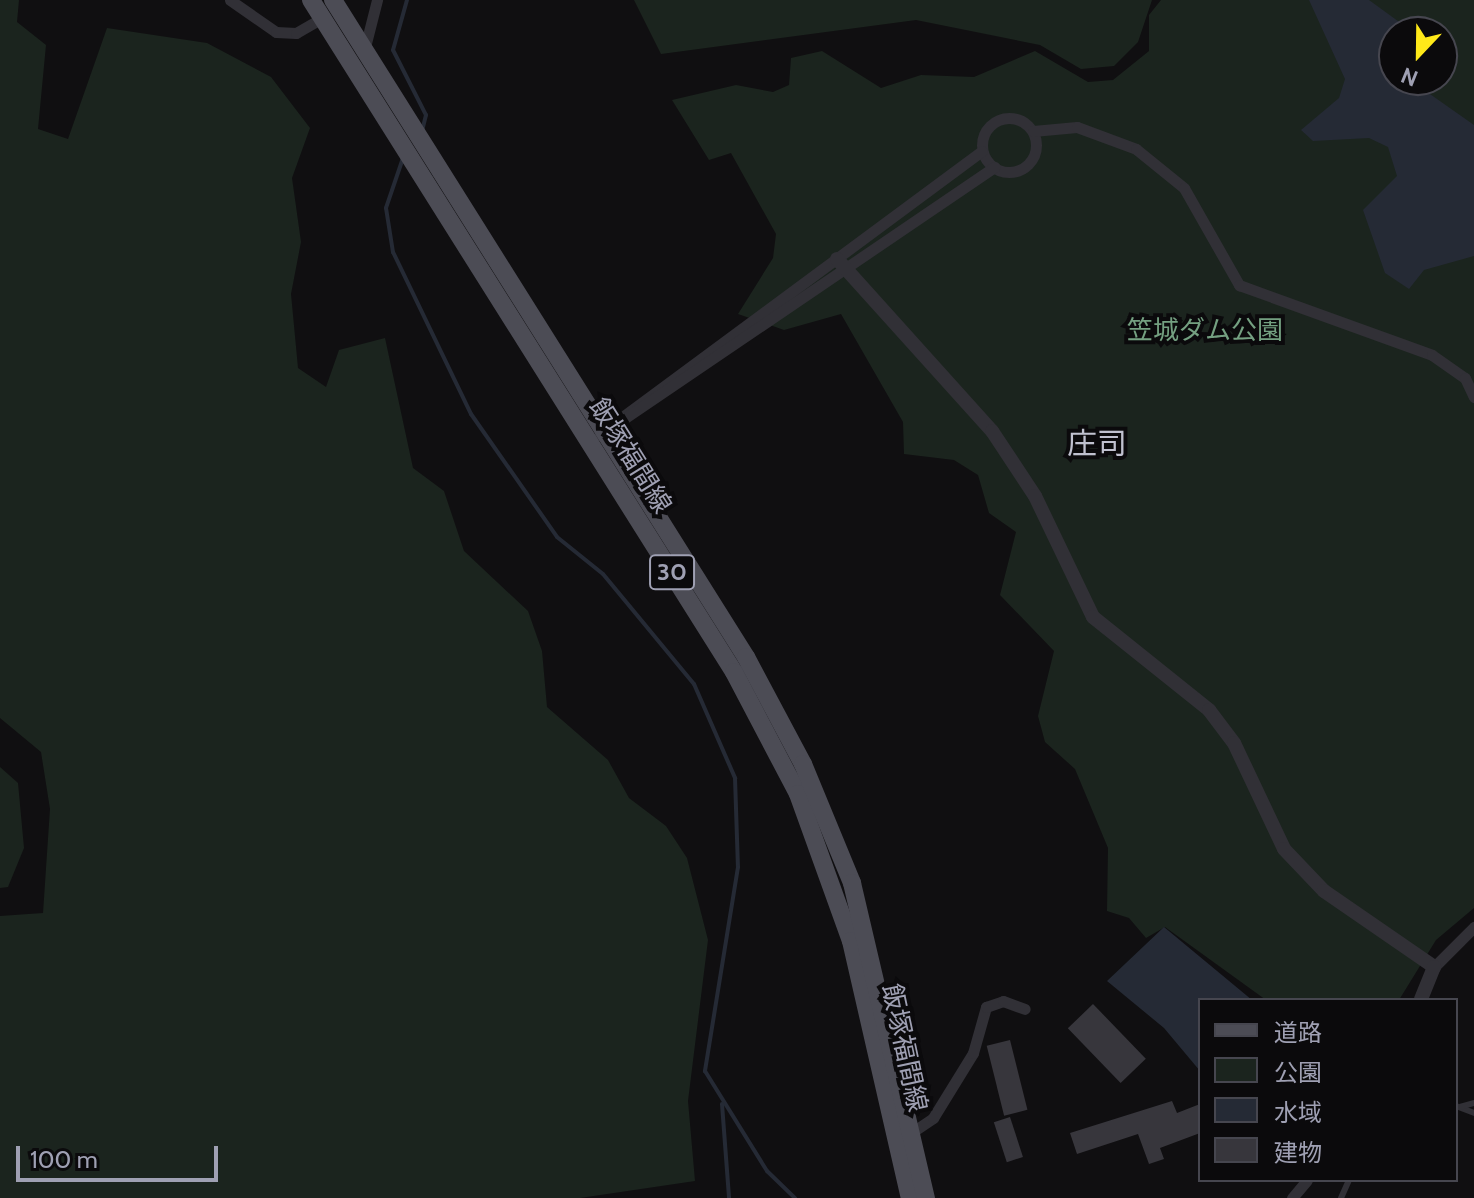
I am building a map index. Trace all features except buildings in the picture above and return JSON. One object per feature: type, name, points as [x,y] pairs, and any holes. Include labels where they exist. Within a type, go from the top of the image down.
[{"type":"main road","name":"飯塚福間線","points":[[311,0],[598,437]]},
{"type":"main road","name":"飯塚福間線","points":[[333,0],[598,437],[803,764],[852,883],[905,1137],[910,1198]]},
{"type":"main road","name":"飯塚福間線","points":[[905,1137],[926,1198]]},
{"type":"street","points":[[230,0],[276,32],[296,33],[322,18]]},
{"type":"street","points":[[364,51],[377,0]]},
{"type":"street","points":[[598,437],[842,264],[994,167],[1026,166],[1036,146],[1033,131],[1020,119],[994,121],[982,151],[842,264]]},
{"type":"street","points":[[1033,131],[1087,129],[1136,149],[1184,188],[1239,285],[1432,355],[1465,378],[1474,397]]},
{"type":"street","points":[[982,151],[994,167]]},
{"type":"street","points":[[842,264],[992,431],[1035,496],[1093,617],[1209,710],[1234,743],[1284,849],[1324,891],[1434,967]]},
{"type":"street","points":[[1422,998],[1434,967],[1474,927]]},
{"type":"street","points":[[905,1137],[927,1128],[973,1053],[986,1007],[1003,1001],[1025,1009]]},
{"type":"street","points":[[1292,1198],[1305,1182]]},
{"type":"lane","points":[[1458,1106],[1474,1103]]},
{"type":"lane","points":[[1458,1106],[1474,1114]]},
{"type":"green space","points":[[0,0],[19,0],[17,22],[46,45],[38,129],[68,139],[107,28],[207,43],[271,77],[310,128],[292,178],[301,242],[291,294],[298,368],[326,387],[339,350],[385,338],[413,468],[444,491],[464,551],[528,611],[542,651],[547,707],[608,760],[629,798],[666,826],[687,858],[708,940],[688,1101],[695,1181],[580,1198],[0,1198],[0,916],[43,913],[50,809],[41,752],[0,718]]},
{"type":"green space","points":[[634,0],[1152,0],[1138,42],[1114,66],[1081,69],[1040,45],[916,20],[661,54]]},
{"type":"green space","name":"笠城ダム公園","points":[[1161,0],[1474,0],[1474,908],[1436,940],[1400,998],[1263,998],[1165,927],[1146,938],[1129,918],[1107,911],[1108,848],[1075,769],[1045,742],[1038,716],[1054,651],[1000,595],[1016,532],[989,513],[978,475],[954,460],[904,454],[903,422],[841,314],[784,330],[738,314],[773,258],[776,234],[731,153],[709,160],[672,100],[736,85],[773,92],[789,85],[791,58],[822,51],[881,88],[921,75],[974,77],[1035,51],[1088,82],[1113,80],[1149,51],[1149,15]]},
{"type":"green space","points":[[0,767],[18,783],[24,848],[8,887],[0,888]]},
{"type":"water","points":[[1309,0],[1369,0],[1391,16],[1378,16],[1378,96],[1433,96],[1474,125],[1474,256],[1424,270],[1409,289],[1385,273],[1363,210],[1397,176],[1388,147],[1369,138],[1313,141],[1301,130],[1339,98],[1345,79]]},
{"type":"water","points":[[1164,927],[1250,998],[1198,998],[1198,1069],[1164,1028],[1107,981]]},
{"type":"waterway","points":[[407,0],[393,50],[426,115],[422,131]]},
{"type":"waterway","points":[[403,158],[386,208],[393,252],[471,414],[557,537],[603,574],[694,684],[735,778],[738,867],[705,1071],[767,1171],[795,1198]]},
{"type":"waterway","points":[[722,1104],[729,1198]]},
{"type":"district","name":"庄司","points":[[1097,444]]}]
